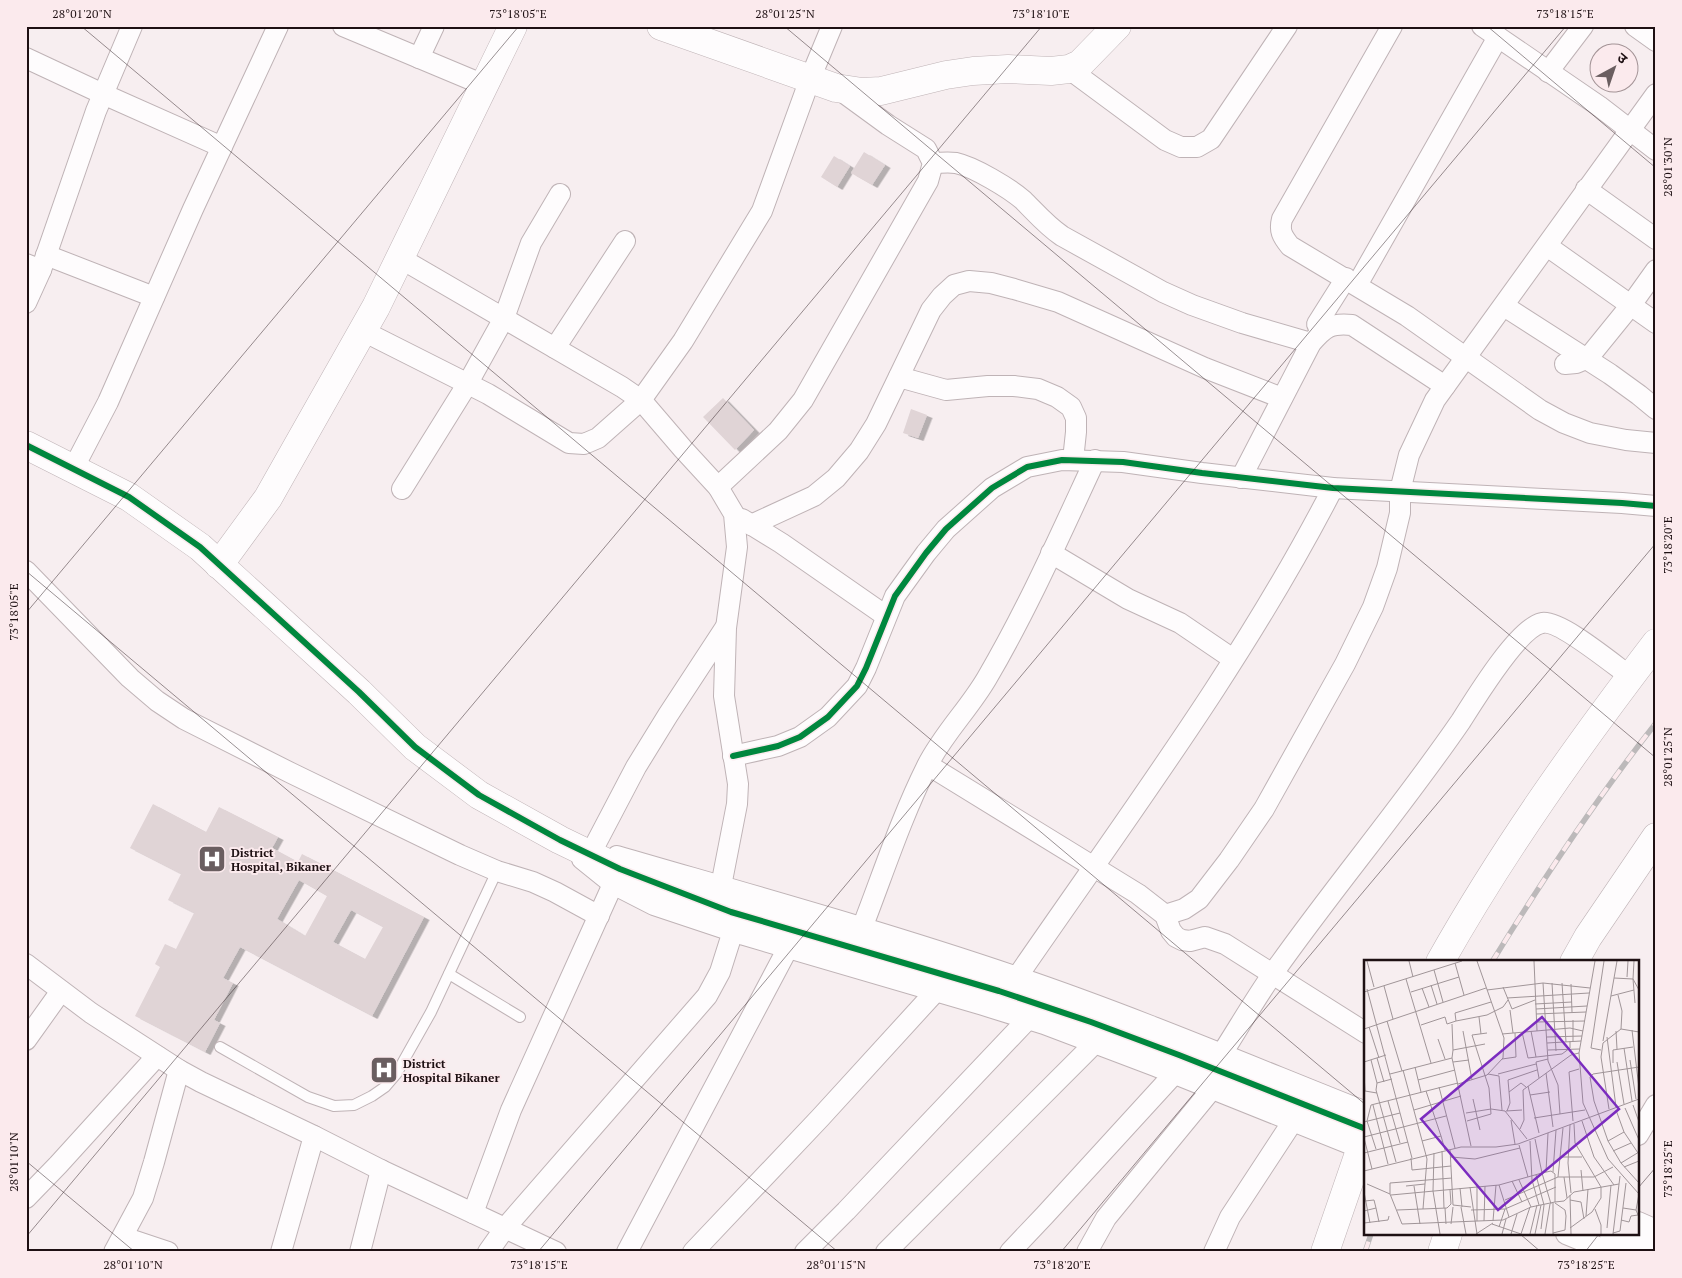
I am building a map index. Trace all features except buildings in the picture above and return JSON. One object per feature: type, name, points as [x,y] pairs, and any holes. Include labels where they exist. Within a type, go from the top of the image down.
[{"type":"street","points":[[26,303],[38,263],[103,94],[132,26]]},
{"type":"street","points":[[73,469],[108,402],[278,26]]},
{"type":"street","points":[[343,26],[484,85]]},
{"type":"street","points":[[419,58],[434,26]]},
{"type":"street","points":[[219,565],[268,498],[362,331],[400,258],[513,26]]},
{"type":"street","points":[[362,331],[508,404],[569,443],[584,444],[598,438],[641,400],[683,341],[762,211],[810,79],[832,26]]},
{"type":"street","points":[[674,28],[836,88],[862,92],[881,91],[973,70],[1051,71],[1069,69],[1080,64],[1117,26]]},
{"type":"street","points":[[1069,69],[1164,140],[1181,147],[1197,148],[1211,139],[1287,26]]},
{"type":"street","points":[[1392,26],[1291,202],[1281,224],[1282,237],[1290,246],[1407,316],[1540,410],[1564,423],[1590,433],[1626,440],[1656,442]]},
{"type":"street","points":[[1548,72],[1583,26]]},
{"type":"street","points":[[1636,26],[1656,41]]},
{"type":"street","points":[[1241,478],[1314,334],[1351,282],[1490,32],[1599,106],[1656,150]]},
{"type":"street","points":[[26,58],[222,147]]},
{"type":"street","points":[[718,486],[778,431],[803,400],[928,181],[933,163],[926,148],[888,125],[836,88]]},
{"type":"street","points":[[1166,915],[1184,909],[1199,899],[1230,860],[1264,809],[1340,672],[1373,607],[1387,568],[1400,513],[1400,491],[1409,455],[1435,400],[1656,94]]},
{"type":"street","points":[[933,163],[963,166],[1005,187],[1022,200],[1050,228],[1162,292],[1242,323],[1314,334],[1337,323],[1352,325],[1445,386]]},
{"type":"street","points":[[1586,189],[1656,239]]},
{"type":"street","points":[[402,489],[468,383],[504,318],[531,243],[560,194]]},
{"type":"street","points":[[555,348],[625,241]]},
{"type":"street","points":[[1547,246],[1656,323]]},
{"type":"street","points":[[400,258],[641,400],[718,486],[734,514],[737,547],[726,628],[724,696],[738,784],[737,804],[721,886]]},
{"type":"street","points":[[38,263],[154,297]]},
{"type":"street","points":[[1565,364],[1576,363],[1588,358],[1631,305],[1656,270]]},
{"type":"street","points":[[751,525],[814,496],[836,478],[859,451],[876,424],[931,310],[942,296],[954,286],[969,281],[999,285],[1058,302],[1206,368],[1282,398]]},
{"type":"street","points":[[1504,306],[1640,395],[1656,409]]},
{"type":"street","points":[[899,377],[946,390],[988,386],[1014,386],[1038,389],[1057,397],[1071,407],[1076,418],[1073,460]]},
{"type":"street","points":[[27,447],[129,497],[200,547],[359,692],[415,747],[479,795],[560,840],[788,948],[1028,1019],[1095,1043],[1293,1121],[1364,1137]]},
{"type":"street","points":[[733,756],[778,746],[800,736],[828,717],[857,686],[895,596],[926,553],[946,529],[992,488],[1027,467],[1062,460],[1095,460],[1333,488],[1622,502],[1656,506]]},
{"type":"street","points":[[862,928],[910,804],[928,765],[948,732],[969,706],[987,679],[1018,622],[1095,460]]},
{"type":"street","points":[[1018,977],[1190,729],[1310,534],[1333,488]]},
{"type":"street","points":[[734,514],[781,543],[886,616]]},
{"type":"street","points":[[1051,553],[1128,598],[1180,623],[1233,660]]},
{"type":"street","points":[[26,571],[130,678],[157,701],[177,714],[291,773],[460,855],[497,871],[533,882],[598,916]]},
{"type":"street","points":[[1222,1055],[1273,973],[1438,755],[1516,642],[1530,629],[1541,623],[1551,623],[1631,677]]},
{"type":"street","points":[[593,849],[636,767],[726,628]]},
{"type":"street","points":[[1441,960],[1471,906],[1565,764],[1656,644]]},
{"type":"street","points":[[928,765],[1138,894],[1166,915],[1171,931],[1176,937],[1190,941],[1205,937],[1225,944],[1364,1032]]},
{"type":"street","points":[[1575,960],[1588,937],[1656,837]]},
{"type":"street","points":[[560,840],[862,928],[1018,977],[1117,1013],[1364,1111]]},
{"type":"street","points":[[560,840],[613,884],[654,905],[732,922],[1018,997],[1179,1055],[1364,1137]]},
{"type":"street","points":[[473,1213],[511,1110],[613,884]]},
{"type":"street","points":[[488,1252],[505,1228],[708,996],[720,972],[732,922]]},
{"type":"street","points":[[627,1252],[788,948]]},
{"type":"street","points":[[26,964],[92,1014],[200,1082],[552,1251]]},
{"type":"street","points":[[26,1040],[61,991]]},
{"type":"street","points":[[692,1252],[820,1118],[936,991]]},
{"type":"street","points":[[804,1252],[846,1211],[1028,1019]]},
{"type":"street","points":[[886,1252],[1095,1043]]},
{"type":"street","points":[[26,1198],[157,1056]]},
{"type":"street","points":[[168,1252],[119,1245],[143,1198],[179,1070]]},
{"type":"street","points":[[1010,1252],[1174,1074]]},
{"type":"street","points":[[1087,1252],[1106,1218],[1212,1089]]},
{"type":"street","points":[[1640,1132],[1656,1105]]},
{"type":"street","points":[[1214,1252],[1230,1217],[1293,1121]]},
{"type":"street","points":[[281,1252],[314,1136]]},
{"type":"street","points":[[1325,1252],[1364,1137]]},
{"type":"street","points":[[360,1252],[381,1170]]},
{"type":"street","points":[[1640,1223],[1656,1230]]},
{"type":"street","points":[[1442,1252],[1447,1236]]},
{"type":"street","points":[[1571,1236],[1610,1252]]},
{"type":"street","points":[[1619,1236],[1656,1252]]},
{"type":"lane","points":[[220,1047],[308,1097],[334,1106],[354,1105],[372,1096],[385,1087],[397,1073],[431,1012],[497,871]]},
{"type":"lane","points":[[449,974],[520,1017]]},
{"type":"railway","points":[[1493,960],[1571,840],[1612,781],[1656,723]]},
{"type":"railway","points":[[1365,1252],[1370,1236]]},
{"type":"cycle path","points":[[26,445],[129,497],[200,547],[359,692],[415,747],[479,795],[560,840],[620,869],[731,912],[999,991],[1091,1022],[1364,1128]]},
{"type":"cycle path","points":[[733,756],[778,746],[800,737],[828,717],[857,686],[895,596],[926,553],[946,529],[992,488],[1027,467],[1062,460],[1123,462],[1333,488],[1656,506]]},
{"type":"place","name":"District Hospital, Bikaner","points":[[212,859]]},
{"type":"place","name":"District Hospital Bikaner","points":[[384,1070]]}]
